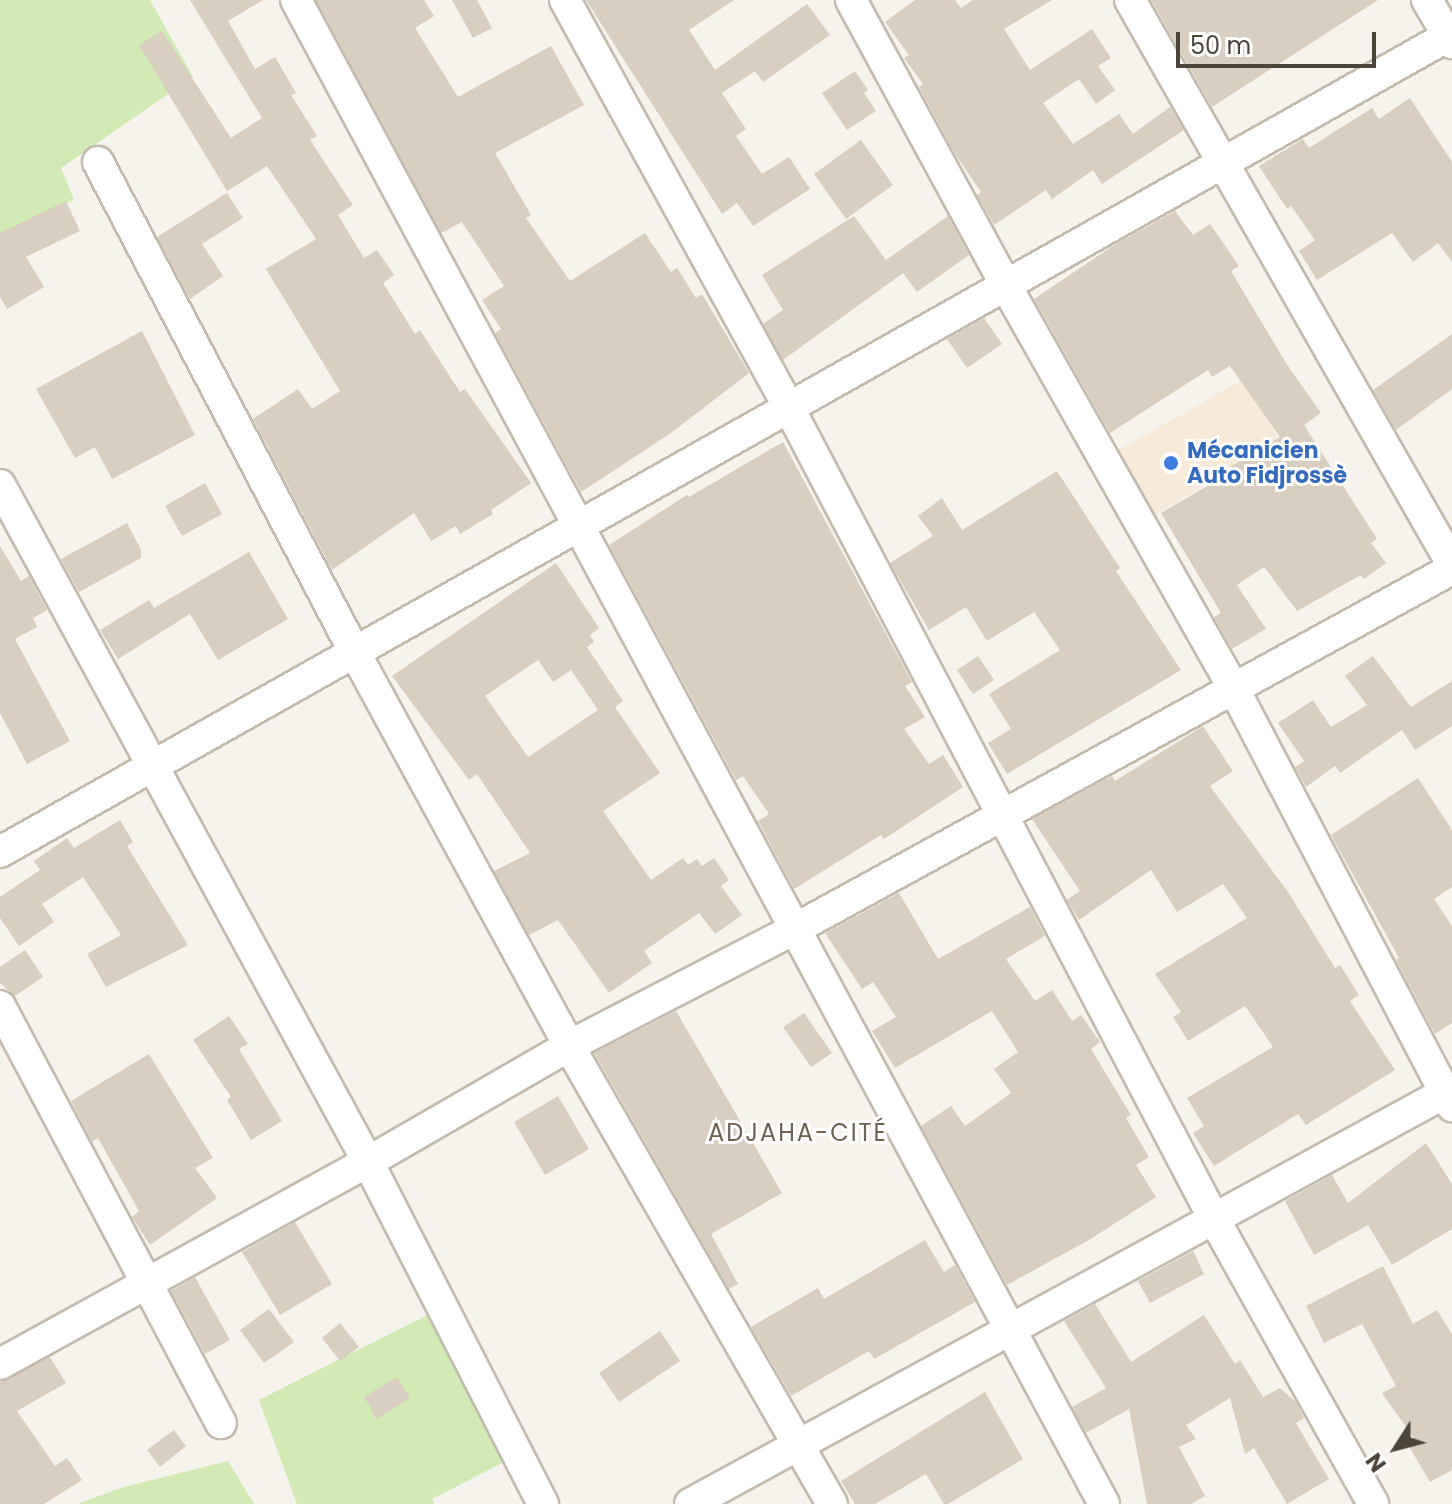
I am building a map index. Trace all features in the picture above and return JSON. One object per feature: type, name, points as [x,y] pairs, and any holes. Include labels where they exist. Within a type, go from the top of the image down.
[{"type":"street","points":[[296,0],[1104,1504]]},
{"type":"street","points":[[565,0],[789,408],[1000,816],[1214,1219],[1373,1504]]},
{"type":"street","points":[[690,1504],[1214,1219],[1450,1096],[1234,689],[1006,286],[851,0]]},
{"type":"street","points":[[0,1364],[368,1162],[569,1046],[795,929],[1452,567],[1130,0]]},
{"type":"street","points":[[0,852],[1451,38],[1427,0]]},
{"type":"street","points":[[98,162],[354,651],[569,1046],[832,1504]]},
{"type":"street","points":[[0,485],[368,1162],[543,1504]]},
{"type":"street","points":[[0,1006],[221,1423]]},
{"type":"shaded area","points":[[1244,379],[1280,442],[1154,515],[1117,451]]},
{"type":"green space","points":[[0,0],[150,0],[193,77],[61,168],[74,200],[0,238]]},
{"type":"green space","points":[[435,1311],[512,1458],[432,1499],[434,1504],[297,1504],[259,1400]]},
{"type":"green space","points":[[228,1461],[254,1504],[77,1504],[124,1487]]},
{"type":"building","points":[[190,0],[263,0],[228,21],[255,69],[275,57],[296,93],[291,95],[317,136],[310,140],[353,205],[338,215],[364,258],[377,250],[394,275],[383,283],[415,334],[420,330],[460,392],[465,389],[531,483],[491,510],[493,514],[460,534],[456,526],[431,541],[414,513],[332,570],[253,419],[298,389],[312,409],[340,391],[266,269],[316,239],[267,166],[227,191],[139,45],[162,31],[231,138],[262,118]]},
{"type":"building","points":[[316,0],[424,0],[434,16],[415,28],[458,97],[551,46],[584,105],[495,153],[531,215],[526,218],[570,281],[645,233],[671,272],[677,268],[696,298],[702,294],[749,373],[671,433],[581,492],[495,333],[501,329],[482,300],[504,286],[462,222],[441,233]]},
{"type":"building","points":[[452,0],[477,0],[492,28],[473,38]]},
{"type":"building","points":[[586,0],[734,0],[689,30],[715,70],[807,4],[830,35],[763,82],[755,71],[722,93],[746,129],[736,136],[762,174],[789,157],[810,189],[753,226],[737,203],[722,214]]},
{"type":"building","points":[[915,0],[955,0],[961,8],[973,0],[1052,0],[1004,29],[1030,70],[1092,29],[1111,58],[1098,66],[1115,90],[1096,104],[1079,79],[1043,103],[1073,144],[1119,114],[1133,134],[1170,107],[1184,130],[1102,184],[1093,170],[1052,199],[1046,190],[994,225],[977,195],[981,192],[955,154],[919,87],[923,84],[904,58],[909,55],[885,22]]},
{"type":"building","points":[[1151,0],[1378,0],[1212,107]]},
{"type":"building","points":[[855,71],[868,90],[864,93],[876,111],[847,130],[822,93]]},
{"type":"building","points":[[1410,98],[1452,162],[1452,262],[1438,243],[1413,262],[1392,233],[1317,280],[1299,251],[1315,240],[1291,206],[1287,209],[1259,166],[1303,139],[1309,148],[1372,108],[1379,119]]},
{"type":"building","points":[[861,140],[893,185],[846,219],[814,174]]},
{"type":"building","points":[[227,193],[243,218],[202,244],[223,276],[190,299],[157,237]]},
{"type":"building","points":[[66,201],[80,231],[26,257],[44,287],[7,309],[0,297],[0,233]]},
{"type":"building","points":[[1175,211],[1193,235],[1210,224],[1239,266],[1231,271],[1286,363],[1321,413],[1304,425],[1377,539],[1371,543],[1386,563],[1364,579],[1361,575],[1297,611],[1264,567],[1237,585],[1266,629],[1232,649],[1214,617],[1221,613],[1161,513],[1233,471],[1230,467],[1280,437],[1230,366],[1212,377],[1208,370],[1110,433],[1034,299],[1114,245]]},
{"type":"building","points":[[854,216],[886,260],[948,216],[969,255],[917,292],[903,273],[783,360],[763,324],[783,310],[762,275]]},
{"type":"building","points":[[984,318],[1002,344],[967,368],[947,339]]},
{"type":"building","points":[[142,331],[195,435],[112,479],[95,447],[75,458],[36,389]]},
{"type":"building","points":[[1452,334],[1452,389],[1396,430],[1373,390]]},
{"type":"building","points":[[783,442],[912,682],[905,686],[925,717],[904,729],[929,764],[943,755],[963,787],[884,839],[881,835],[794,889],[758,821],[769,814],[743,776],[736,780],[609,545],[687,495],[689,497]]},
{"type":"building","points":[[1057,471],[1120,568],[1116,571],[1181,670],[1007,774],[988,743],[1011,729],[989,694],[1060,650],[1034,612],[987,641],[966,607],[929,630],[890,563],[933,536],[918,516],[942,498],[962,530]]},
{"type":"building","points":[[205,483],[222,514],[182,536],[165,506]]},
{"type":"building","points":[[127,523],[141,550],[141,558],[79,592],[61,559]]},
{"type":"building","points":[[0,546],[21,581],[29,576],[47,610],[33,618],[37,627],[15,639],[70,741],[27,764],[0,713]]},
{"type":"building","points":[[249,552],[288,619],[218,660],[190,614],[118,659],[100,630],[149,600],[154,608]]},
{"type":"building","points":[[556,563],[599,628],[590,635],[594,642],[587,647],[623,701],[615,707],[660,773],[603,811],[651,880],[683,858],[688,865],[697,859],[702,866],[714,858],[729,880],[721,886],[742,915],[715,934],[699,913],[644,951],[652,963],[609,993],[558,920],[529,935],[494,871],[530,853],[477,774],[469,780],[392,676]],"holes":[[[538,660],[553,682],[571,670],[598,710],[528,757],[485,696]]]},
{"type":"building","points":[[978,656],[994,680],[973,694],[957,670]]},
{"type":"building","points":[[1373,656],[1411,707],[1452,681],[1452,726],[1415,750],[1402,730],[1340,773],[1335,766],[1306,787],[1295,767],[1304,761],[1278,723],[1313,700],[1331,727],[1367,705],[1345,676]]},
{"type":"building","points":[[1203,726],[1233,771],[1210,786],[1288,892],[1335,968],[1340,965],[1359,995],[1350,1001],[1395,1070],[1306,1125],[1298,1114],[1214,1166],[1193,1133],[1204,1126],[1187,1098],[1273,1047],[1245,1006],[1188,1041],[1173,1017],[1181,1012],[1155,974],[1247,918],[1223,884],[1177,912],[1151,870],[1079,920],[1067,900],[1080,891],[1032,819],[1112,776],[1115,781]]},
{"type":"building","points":[[1418,778],[1452,830],[1452,887],[1434,899],[1452,926],[1452,1023],[1435,1034],[1396,960],[1399,958],[1331,835]]},
{"type":"building","points":[[120,820],[133,842],[127,846],[188,945],[106,987],[87,954],[121,935],[83,877],[42,904],[54,922],[19,946],[0,918],[0,897],[40,870],[34,861],[67,838],[74,848]]},
{"type":"building","points":[[899,893],[938,959],[1030,907],[1045,936],[1006,959],[1035,1001],[1052,990],[1072,1021],[1081,1015],[1100,1042],[1091,1049],[1131,1115],[1126,1118],[1149,1157],[1136,1165],[1156,1197],[1089,1240],[1007,1285],[921,1126],[951,1106],[965,1126],[1011,1093],[994,1069],[1018,1052],[992,1011],[895,1068],[872,1031],[896,1017],[873,982],[862,989],[825,933]]},
{"type":"building","points":[[25,950],[43,977],[15,996],[0,983],[0,967]]},
{"type":"building","points":[[676,1011],[782,1193],[711,1234],[738,1284],[729,1289],[594,1053]]},
{"type":"building","points":[[804,1013],[832,1053],[811,1067],[783,1027]]},
{"type":"building","points":[[229,1016],[248,1044],[239,1049],[282,1121],[251,1140],[227,1100],[231,1097],[193,1040]]},
{"type":"building","points":[[149,1054],[213,1158],[195,1168],[217,1198],[150,1245],[132,1217],[139,1211],[98,1138],[92,1142],[71,1101]]},
{"type":"building","points":[[558,1096],[589,1149],[545,1175],[514,1122]]},
{"type":"building","points":[[1426,1143],[1452,1184],[1452,1229],[1392,1265],[1368,1225],[1314,1255],[1285,1201],[1332,1175],[1348,1203]]},
{"type":"building","points":[[295,1222],[332,1284],[280,1315],[242,1252]]},
{"type":"building","points":[[925,1240],[944,1272],[955,1265],[975,1302],[874,1359],[869,1351],[791,1396],[751,1327],[818,1288],[824,1299]]},
{"type":"building","points":[[1193,1251],[1204,1274],[1150,1303],[1138,1281]]},
{"type":"building","points":[[1383,1266],[1413,1324],[1437,1310],[1452,1334],[1452,1470],[1430,1482],[1407,1443],[1416,1441],[1382,1393],[1396,1386],[1362,1324],[1324,1343],[1306,1306]]},
{"type":"building","points":[[195,1277],[230,1340],[205,1354],[171,1291]]},
{"type":"building","points":[[1095,1304],[1131,1362],[1204,1315],[1235,1364],[1240,1360],[1263,1397],[1280,1388],[1296,1402],[1304,1418],[1296,1423],[1329,1479],[1287,1504],[1254,1448],[1245,1454],[1230,1398],[1186,1425],[1196,1439],[1179,1447],[1205,1496],[1191,1504],[1147,1504],[1129,1409],[1086,1433],[1072,1407],[1106,1388],[1064,1321]]},
{"type":"building","points":[[269,1309],[294,1342],[264,1363],[240,1330]]},
{"type":"building","points":[[340,1323],[359,1347],[340,1361],[322,1338]]},
{"type":"building","points":[[660,1331],[680,1361],[619,1402],[599,1373]]},
{"type":"building","points":[[50,1357],[66,1383],[17,1411],[55,1466],[67,1458],[82,1480],[44,1504],[0,1504],[0,1382]]},
{"type":"building","points":[[397,1377],[410,1398],[377,1419],[364,1397]]},
{"type":"building","points":[[985,1392],[1023,1459],[948,1504],[944,1504],[926,1474],[875,1504],[855,1504],[841,1481]]},
{"type":"building","points":[[174,1430],[186,1446],[160,1467],[147,1450]]},
{"type":"place","name":"Mécanicien Auto Fidjrossè","points":[[1171,463]]},
{"type":"district","name":"ADJAHA-CITÉ","points":[[798,1133]]}]
